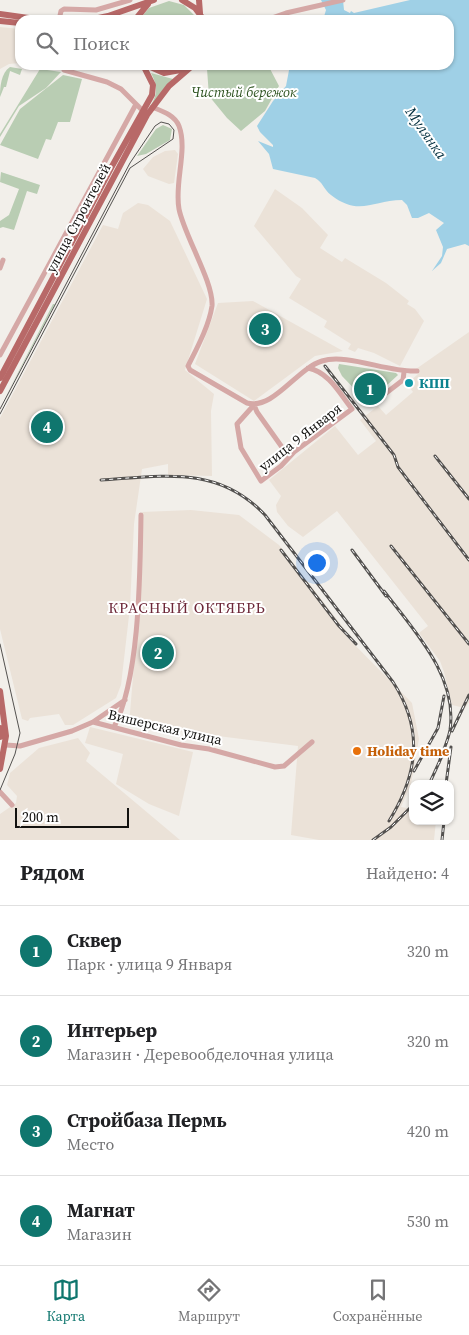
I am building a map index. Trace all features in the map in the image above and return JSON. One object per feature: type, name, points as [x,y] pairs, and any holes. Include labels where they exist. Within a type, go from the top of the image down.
[{"type":"main road","points":[[111,15],[155,0]]},
{"type":"main road","points":[[138,15],[143,8],[155,0]]},
{"type":"main road","points":[[182,0],[192,6],[200,15]]},
{"type":"main road","points":[[199,0],[203,15]]},
{"type":"main road","points":[[0,14],[15,16]]},
{"type":"main road","points":[[0,21],[15,22]]},
{"type":"main road","name":"улица Строителей","points":[[0,378],[153,90],[146,70]]},
{"type":"main road","points":[[156,70],[164,73],[176,70]]},
{"type":"main road","name":"улица Строителей","points":[[0,391],[152,106],[168,86],[188,70]]},
{"type":"main road","points":[[0,691],[6,720],[0,769]]},
{"type":"main road","points":[[0,728],[0,737]]},
{"type":"street","points":[[60,15],[64,9],[96,10],[130,0]]},
{"type":"street","points":[[284,15],[344,0]]},
{"type":"street","points":[[64,70],[107,82],[121,89],[135,106],[143,111]]},
{"type":"street","points":[[0,356],[135,106]]},
{"type":"street","points":[[152,106],[172,116],[180,126],[181,146],[177,194],[180,211],[212,298],[210,314],[188,366],[196,374],[254,405],[289,457]]},
{"type":"street","points":[[0,268],[3,260]]},
{"type":"street","points":[[254,405],[264,403],[308,368],[321,361],[334,360],[404,372],[417,371]]},
{"type":"street","name":"улица 9 Января","points":[[254,405],[237,422],[241,448],[261,481],[352,409],[327,377],[318,370],[308,368]]},
{"type":"street","points":[[366,402],[380,399],[403,380],[404,372]]},
{"type":"street","points":[[114,727],[126,700],[135,633],[141,515]]},
{"type":"street","points":[[93,722],[126,700]]},
{"type":"street","name":"Вишерская улица","points":[[3,744],[20,746],[72,731],[93,722],[276,767],[284,766],[312,742]]},
{"type":"street","points":[[0,793],[12,805]]},
{"type":"shaded area","points":[[0,27],[15,28],[15,63],[9,64],[0,69]]},
{"type":"shaded area","points":[[175,150],[178,154],[174,183],[169,184],[148,176],[143,169],[153,157],[165,151]]},
{"type":"shaded area","points":[[275,189],[302,208],[328,235],[320,248],[342,262],[345,258],[386,283],[409,301],[407,304],[415,309],[424,321],[400,366],[374,353],[358,348],[355,352],[348,349],[351,344],[324,327],[327,321],[289,298],[301,279],[296,276],[254,226]]},
{"type":"shaded area","points":[[138,203],[148,205],[170,221],[207,299],[185,370],[214,394],[211,411],[212,476],[168,475],[168,464],[142,469],[134,524],[130,607],[121,685],[116,698],[73,725],[65,725],[59,714],[30,718],[28,721],[22,719],[0,629],[0,418],[103,225],[118,229],[123,213]]},
{"type":"shaded area","points":[[253,301],[343,351],[315,356],[254,401],[195,364],[218,303]]},
{"type":"shaded area","points":[[469,332],[469,702],[465,708],[452,705],[440,661],[419,633],[428,626],[337,511],[303,537],[288,526],[277,512],[276,505],[281,496],[269,480],[335,426],[358,455],[376,441],[360,420],[378,406],[386,415],[413,392],[407,384],[418,374],[416,369]]},
{"type":"shaded area","points":[[191,510],[239,515],[279,545],[349,635],[347,637],[412,703],[419,739],[412,780],[409,780],[409,789],[401,807],[409,808],[409,825],[436,825],[434,840],[319,840],[291,835],[298,746],[129,725],[137,628],[142,512]]},
{"type":"shaded area","points":[[90,727],[193,752],[179,816],[149,804],[116,784],[123,754],[85,743]]},
{"type":"shaded area","points":[[78,738],[90,753],[86,761],[180,840],[0,840],[0,814],[16,803],[17,796],[7,785],[10,773],[39,748]]},
{"type":"green space","points":[[169,1],[184,5],[194,15],[143,15],[149,8]]},
{"type":"green space","points":[[10,67],[15,68],[15,70],[22,70],[20,75],[10,71],[6,87],[4,87],[0,97],[3,76]]},
{"type":"green space","points":[[39,70],[61,72],[46,88],[19,106],[0,137],[0,134]]},
{"type":"green space","name":"Чистый бережок","points":[[207,70],[271,70],[279,86],[265,111],[241,131],[227,118],[209,96]]},
{"type":"green space","points":[[151,73],[173,79],[141,120],[155,98],[156,87]]},
{"type":"green space","points":[[63,75],[82,79],[70,122],[58,122],[51,140],[46,139],[38,159],[0,145],[20,109]]},
{"type":"green space","points":[[163,125],[172,129],[170,140],[146,154],[137,156],[156,129]]},
{"type":"green space","points":[[1,172],[40,185],[37,194],[27,191],[14,230],[0,228],[0,221],[9,215],[19,189],[0,182]]},
{"type":"green space","points":[[53,304],[55,304],[6,396]]},
{"type":"green space","points":[[339,364],[396,373],[398,375],[374,397],[365,400],[342,376],[338,368]]},
{"type":"water","name":"Мулянка","points":[[321,0],[343,0],[344,10],[354,13],[410,0],[469,0],[469,246],[465,244],[447,249],[441,263],[432,271],[442,256],[443,247],[436,230],[444,223],[429,213],[418,218],[412,218],[407,205],[402,200],[366,206],[350,205],[341,202],[329,193],[315,178],[273,169],[269,154],[258,141],[273,147],[273,145],[260,132],[257,126],[273,101],[286,86],[289,70],[454,70],[454,15],[324,15],[326,10]]},
{"type":"tram line","points":[[0,409],[130,163],[155,126],[161,122],[169,124],[174,130],[173,139],[130,168],[0,414]]},
{"type":"tram line","points":[[0,644],[20,733],[15,754],[0,790]]},
{"type":"railway","points":[[325,366],[394,455],[398,467],[469,560]]},
{"type":"railway","points":[[435,456],[469,499]]},
{"type":"railway","points":[[101,480],[168,476],[189,477],[209,481],[228,488],[247,499],[265,515],[393,682],[410,717],[413,735],[411,769],[399,804],[389,821]]},
{"type":"railway","points":[[391,546],[469,644]]},
{"type":"railway","points":[[281,550],[339,626],[356,644]]},
{"type":"railway","points":[[352,550],[386,596]]},
{"type":"railway","points":[[384,591],[431,655],[441,673],[447,691],[451,710],[450,730],[439,763]]},
{"type":"railway","points":[[452,731],[469,695]]},
{"type":"railway","points":[[414,771],[438,728],[444,696]]},
{"type":"railway","points":[[447,780],[451,747]]},
{"type":"railway","points":[[431,780],[442,756]]},
{"type":"railway","points":[[373,840],[391,827],[409,809]]},
{"type":"railway","points":[[442,840],[444,825]]},
{"type":"place","name":"Стройбаза Пермь","points":[[265,329]]},
{"type":"place","name":"КПП","points":[[409,383]]},
{"type":"place","name":"Сквер","points":[[370,389]]},
{"type":"place","name":"Магнат","points":[[47,427]]},
{"type":"place","name":"Интерьер","points":[[158,653]]},
{"type":"place","name":"Holiday time","points":[[357,751]]},
{"type":"district","name":"КРАСНЫЙ ОКТЯБРЬ","points":[[187,608]]}]
